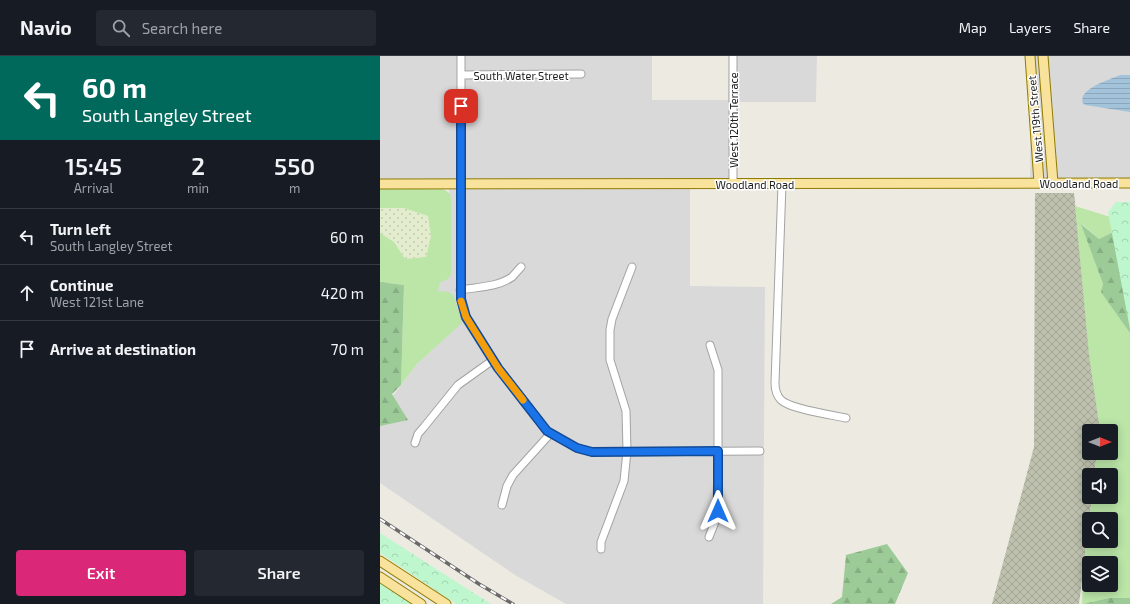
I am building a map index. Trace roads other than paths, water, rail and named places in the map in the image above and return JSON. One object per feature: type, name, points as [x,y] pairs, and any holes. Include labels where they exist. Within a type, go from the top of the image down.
[{"type":"main road","name":"West 119th Street","points":[[1030,56],[1040,183]]},
{"type":"main road","name":"West 119th Street","points":[[1043,56],[1053,183]]},
{"type":"main road","name":"Woodland Road","points":[[380,184],[1130,183]]},
{"type":"main road","points":[[380,560],[446,604]]},
{"type":"main road","points":[[380,577],[421,604]]},
{"type":"street","points":[[461,56],[460,290],[466,317],[493,360],[547,431],[577,448],[592,452],[760,450]]},
{"type":"street","name":"West 120th Terrace","points":[[733,56],[733,184]]},
{"type":"street","name":"South Water Street","points":[[461,75],[580,74]]},
{"type":"street","points":[[782,184],[775,383],[776,393],[783,402],[792,406],[846,418]]},
{"type":"street","points":[[460,290],[489,286],[504,281],[513,276],[521,267]]},
{"type":"street","points":[[601,549],[601,542],[624,481],[627,452],[626,411],[610,360],[610,330],[612,319],[632,267]]},
{"type":"street","points":[[709,537],[718,511],[718,370],[710,345]]},
{"type":"street","points":[[416,443],[418,434],[458,385],[493,360]]},
{"type":"street","points":[[502,505],[507,486],[513,475],[551,433]]},
{"type":"water","points":[[1120,75],[1130,75],[1130,112],[1085,105],[1082,102],[1083,96],[1090,89],[1100,83]]},
{"type":"railway","points":[[380,519],[479,584],[513,604]]}]
